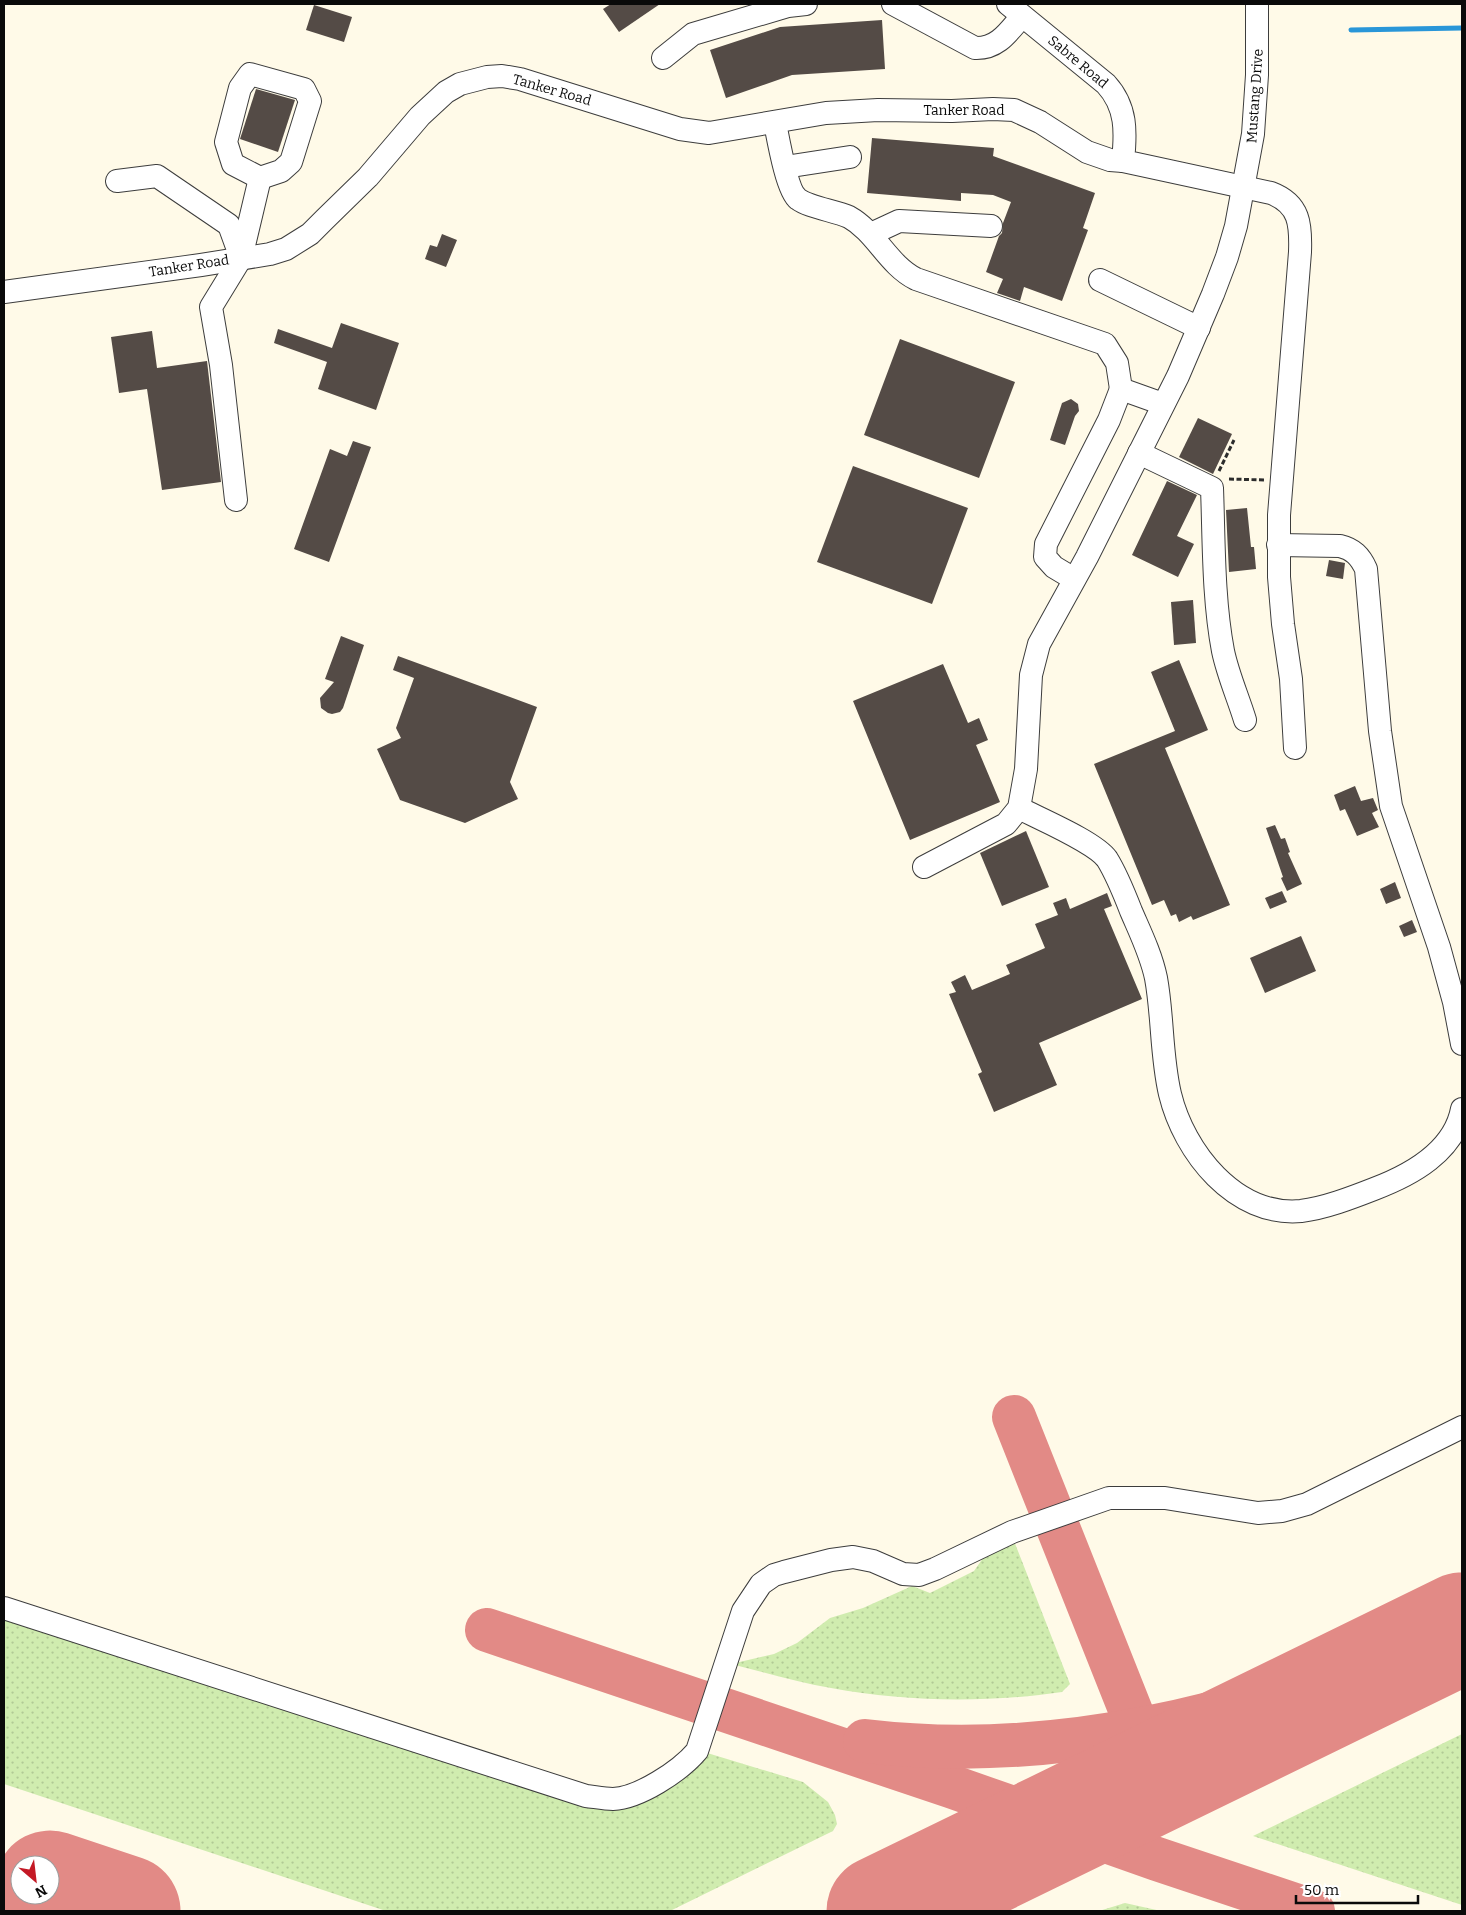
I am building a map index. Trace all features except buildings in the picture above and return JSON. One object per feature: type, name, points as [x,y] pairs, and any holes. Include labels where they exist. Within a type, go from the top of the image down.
[{"type":"street","points":[[663,58],[693,34],[788,6],[806,4]]},
{"type":"street","points":[[893,4],[975,48],[985,49],[994,46],[1005,36],[1015,10]]},
{"type":"street","name":"Mustang Drive","points":[[1019,808],[1026,769],[1031,675],[1039,644],[1163,404],[1199,328],[1227,257],[1244,188],[1253,134],[1257,95],[1257,4]]},
{"type":"street","name":"Sabre Road","points":[[1015,10],[1106,84],[1113,92],[1124,116],[1125,141],[1123,161]]},
{"type":"street","points":[[250,74],[304,89],[310,101],[291,162],[281,171],[260,178],[233,164],[226,142],[240,88],[250,74]]},
{"type":"street","name":"Tanker Road","points":[[4,292],[270,254],[286,249],[310,234],[351,194],[434,101],[454,87],[470,81],[502,76],[520,79],[694,132],[709,133],[826,113],[878,110],[1014,110],[1026,114],[1086,152],[1098,157],[1123,161]]},
{"type":"street","points":[[775,123],[790,186],[798,199],[848,217],[871,234],[904,273],[916,279],[1105,344],[1118,363],[1121,389],[1109,420],[1046,544],[1045,557],[1054,567],[1074,579]]},
{"type":"street","points":[[785,167],[850,157]]},
{"type":"street","points":[[1123,161],[1279,196],[1292,207],[1299,220],[1301,228],[1278,515],[1283,624],[1291,679],[1295,748]]},
{"type":"street","points":[[117,181],[157,176],[229,225],[241,258]]},
{"type":"street","points":[[236,500],[221,365],[211,307],[241,258],[260,178]]},
{"type":"street","points":[[871,234],[899,221],[991,226]]},
{"type":"street","points":[[1100,280],[1199,328]]},
{"type":"street","points":[[1121,389],[1163,404]]},
{"type":"street","points":[[1139,453],[1212,488],[1216,589],[1221,637],[1226,662],[1246,720]]},
{"type":"street","points":[[1278,545],[1340,546],[1348,548],[1358,556],[1366,569],[1380,731],[1391,806],[1439,947],[1454,1002],[1462,1044]]},
{"type":"street","points":[[924,867],[1006,824],[1019,808],[1098,850],[1114,871],[1153,967],[1167,1078],[1174,1107],[1185,1134],[1199,1157],[1215,1175],[1231,1189],[1260,1204],[1289,1211],[1312,1209],[1391,1182],[1431,1158],[1451,1138],[1462,1109]]},
{"type":"street","points":[[4,1608],[586,1796],[613,1799],[634,1794],[657,1782],[697,1752],[743,1611],[761,1584],[774,1575],[810,1565],[853,1557],[873,1561],[903,1574],[919,1574],[935,1569],[1012,1532],[1109,1498],[1164,1498],[1245,1512],[1282,1511],[1307,1504],[1462,1427]]},
{"type":"path","points":[[1246,478],[1263,480]]},
{"type":"green space","points":[[1014,1541],[1070,1684],[1062,1692],[1033,1696],[975,1699],[888,1696],[818,1686],[731,1664],[774,1654],[797,1643],[830,1618],[863,1608],[912,1586],[930,1593],[974,1571],[988,1551]]},
{"type":"green space","points":[[4,1612],[596,1802],[704,1752],[803,1782],[828,1802],[835,1815],[837,1824],[833,1831],[670,1911],[386,1911],[4,1784]]},
{"type":"green space","points":[[1462,1734],[1462,1905],[1253,1836]]},
{"type":"green space","points":[[1125,1903],[1161,1911],[1099,1911]]},
{"type":"waterway","points":[[1351,30],[1462,28]]},
{"type":"taxiway","points":[[1014,1417],[1157,1777]]},
{"type":"taxiway","points":[[865,1741],[922,1746],[979,1746],[1092,1737],[1148,1728],[1260,1700],[1314,1683],[1462,1627]]},
{"type":"taxiway","points":[[487,1630],[1313,1911]]},
{"type":"runway","points":[[882,1911],[1462,1628]]},
{"type":"runway","points":[[60,1889],[125,1911]]}]
